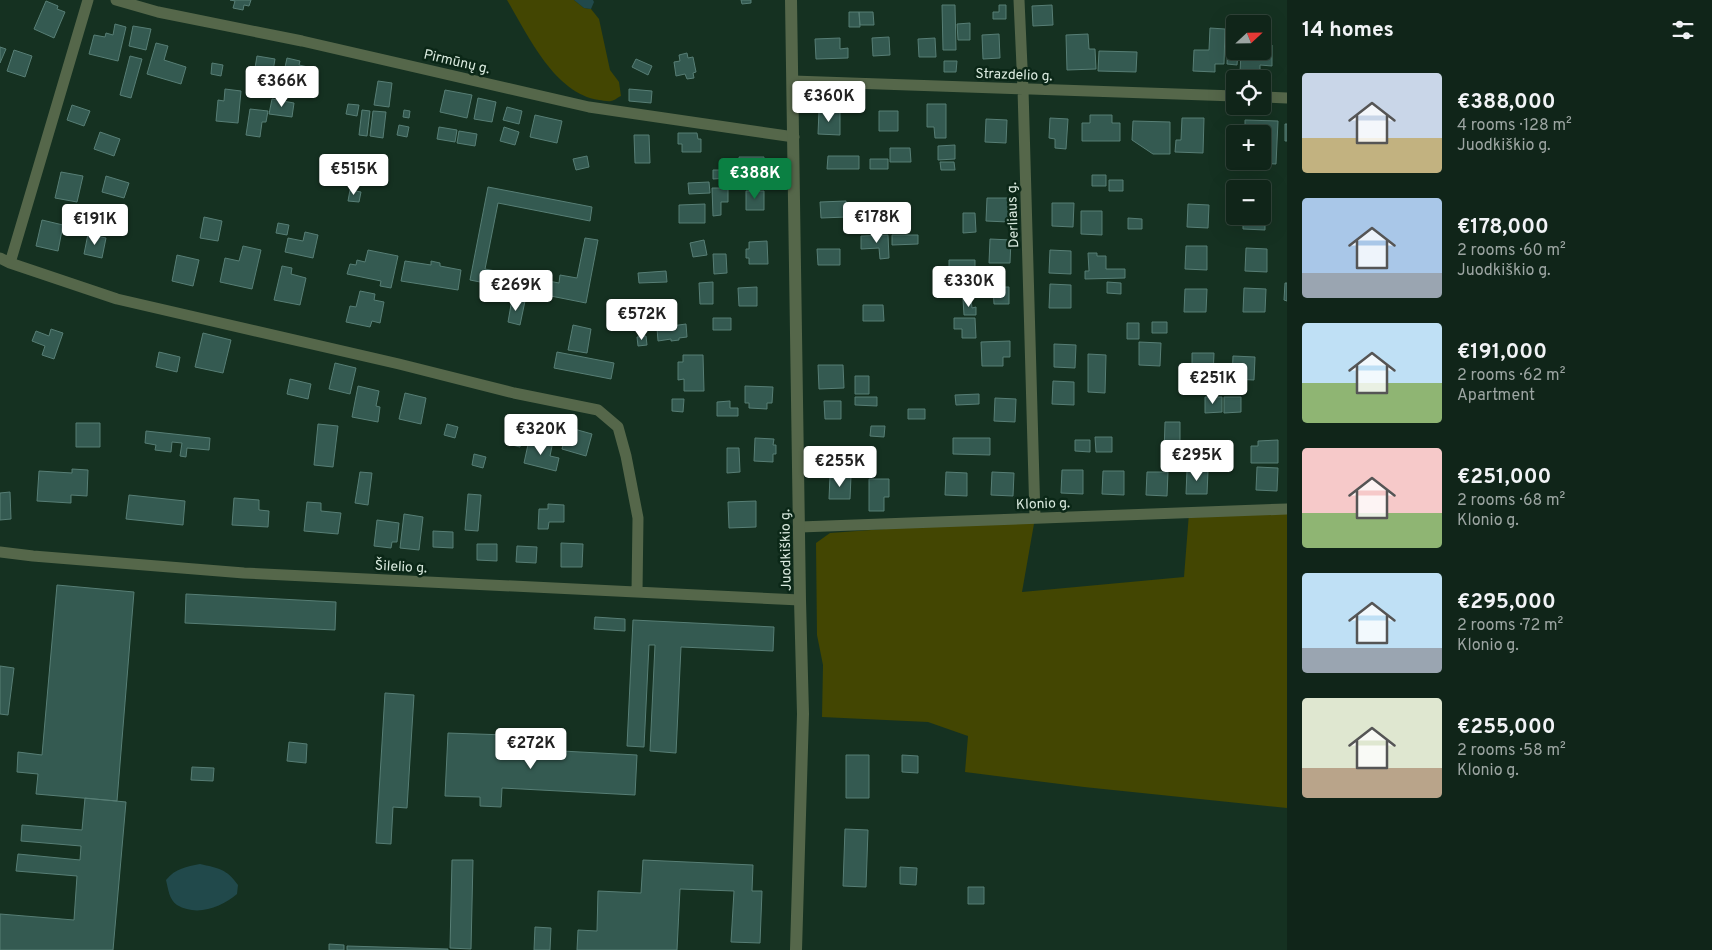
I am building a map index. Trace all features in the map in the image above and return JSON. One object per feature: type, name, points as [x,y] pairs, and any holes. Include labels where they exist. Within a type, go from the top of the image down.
[{"type":"street","points":[[88,0],[5,261],[117,299],[399,364],[514,393],[598,410],[618,427],[626,456],[638,518],[637,592]]},
{"type":"street","name":"Pirmūnų g.","points":[[116,0],[158,12],[302,41],[589,107],[794,136]]},
{"type":"street","name":"Juodkiškio g.","points":[[791,0],[803,714],[796,950]]},
{"type":"street","name":"Derliaus g.","points":[[1019,0],[1035,518]]},
{"type":"street","name":"Strazdelio g.","points":[[793,81],[1226,96]]},
{"type":"street","points":[[1271,97],[1287,98]]},
{"type":"street","name":"Klonio g.","points":[[800,527],[1287,509]]},
{"type":"street","name":"Šilelio g.","points":[[0,552],[244,573],[800,600]]},
{"type":"shaded area","points":[[507,0],[574,0],[584,8],[591,9],[599,19],[610,70],[619,82],[621,96],[612,101],[599,100],[583,95],[569,86],[544,61]]},
{"type":"shaded area","points":[[1287,509],[1287,808],[1084,787],[965,772],[968,736],[928,722],[822,717],[823,665],[817,635],[816,543],[830,533],[1035,518],[1022,592],[1184,577],[1189,513]]},
{"type":"water","points":[[574,0],[593,0],[594,2],[591,9],[584,8]]},
{"type":"water","points":[[200,864],[226,872],[238,885],[237,894],[224,903],[209,909],[185,909],[174,903],[166,880],[177,870]]},
{"type":"building","points":[[230,0],[251,0],[249,6],[244,5],[243,10],[233,8],[235,1]]},
{"type":"building","points":[[741,0],[751,0],[751,3],[742,4]]},
{"type":"building","points":[[46,1],[58,6],[57,9],[65,12],[54,38],[34,29]]},
{"type":"building","points":[[942,5],[955,5],[956,50],[943,50]]},
{"type":"building","points":[[999,5],[1006,5],[1006,19],[993,19],[993,12],[999,12]]},
{"type":"building","points":[[1052,5],[1053,25],[1033,26],[1032,6]]},
{"type":"building","points":[[849,12],[859,12],[860,27],[849,27]]},
{"type":"building","points":[[859,12],[873,12],[874,25],[860,25]]},
{"type":"building","points":[[970,23],[970,40],[958,40],[957,24]]},
{"type":"building","points":[[115,24],[126,27],[118,61],[89,54],[94,35],[105,37],[106,33],[113,35]]},
{"type":"building","points":[[133,26],[151,29],[146,50],[129,46]]},
{"type":"building","points":[[1210,28],[1225,29],[1224,64],[1215,64],[1215,72],[1193,71],[1194,50],[1209,50]]},
{"type":"building","points":[[999,34],[1000,58],[983,59],[982,35]]},
{"type":"building","points":[[1088,34],[1089,49],[1095,49],[1096,69],[1067,70],[1066,35]]},
{"type":"building","points":[[889,37],[890,55],[873,56],[872,38]]},
{"type":"building","points":[[840,38],[840,49],[848,48],[848,58],[816,59],[815,39]]},
{"type":"building","points":[[935,38],[936,57],[919,57],[918,39]]},
{"type":"building","points":[[156,43],[168,46],[164,60],[186,67],[181,84],[147,74]]},
{"type":"building","points":[[1272,45],[1272,66],[1260,65],[1260,70],[1240,70],[1241,60],[1271,60]]},
{"type":"building","points":[[0,47],[6,49],[0,63]]},
{"type":"building","points":[[14,50],[32,56],[25,77],[7,71]]},
{"type":"building","points":[[1099,51],[1137,52],[1136,72],[1098,71]]},
{"type":"building","points":[[687,53],[688,58],[693,57],[696,72],[693,73],[694,78],[687,79],[685,74],[676,76],[674,62],[680,61],[679,55]]},
{"type":"building","points":[[130,56],[142,59],[131,98],[120,95]]},
{"type":"building","points":[[257,56],[275,59],[270,89],[252,86]]},
{"type":"building","points":[[287,58],[300,61],[299,65],[308,67],[303,91],[281,86]]},
{"type":"building","points":[[636,59],[652,66],[648,75],[632,67]]},
{"type":"building","points":[[1227,60],[1237,60],[1237,65],[1227,64]]},
{"type":"building","points":[[944,61],[957,61],[956,72],[944,72]]},
{"type":"building","points":[[212,63],[223,65],[221,76],[211,74]]},
{"type":"building","points":[[378,81],[392,83],[389,107],[374,105]]},
{"type":"building","points":[[225,89],[241,91],[238,123],[216,121],[218,100],[224,101]]},
{"type":"building","points":[[629,89],[652,91],[651,103],[629,101]]},
{"type":"building","points":[[445,90],[472,95],[467,118],[440,112]]},
{"type":"building","points":[[478,98],[496,102],[492,122],[474,119]]},
{"type":"building","points":[[272,99],[294,103],[292,117],[269,114]]},
{"type":"building","points":[[348,104],[359,105],[357,116],[346,114]]},
{"type":"building","points":[[927,104],[946,104],[946,138],[935,138],[934,127],[927,127]]},
{"type":"building","points":[[72,105],[90,111],[84,126],[67,120]]},
{"type":"building","points":[[507,107],[522,111],[519,124],[503,120]]},
{"type":"building","points":[[250,109],[268,111],[266,122],[262,122],[260,137],[246,135]]},
{"type":"building","points":[[362,110],[370,111],[367,136],[359,135]]},
{"type":"building","points":[[404,110],[410,111],[409,118],[403,117]]},
{"type":"building","points":[[373,111],[386,112],[383,138],[370,136]]},
{"type":"building","points":[[819,111],[840,112],[840,135],[818,134]]},
{"type":"building","points":[[879,111],[898,111],[898,131],[879,131]]},
{"type":"building","points":[[535,115],[562,121],[557,143],[530,137]]},
{"type":"building","points":[[1090,115],[1112,115],[1112,123],[1120,123],[1120,141],[1082,141],[1082,123],[1090,123]]},
{"type":"building","points":[[1050,118],[1068,119],[1066,149],[1055,148],[1055,139],[1049,138]]},
{"type":"building","points":[[1182,118],[1204,118],[1203,153],[1175,152],[1176,140],[1181,140]]},
{"type":"building","points":[[986,119],[1007,120],[1006,143],[985,142]]},
{"type":"building","points":[[1245,120],[1278,121],[1276,164],[1271,164],[1271,125],[1245,125]]},
{"type":"building","points":[[1133,121],[1170,122],[1170,154],[1153,154],[1132,140]]},
{"type":"building","points":[[1285,124],[1287,124],[1287,141],[1285,141]]},
{"type":"building","points":[[399,125],[409,127],[407,137],[397,135]]},
{"type":"building","points":[[439,127],[457,130],[455,142],[437,139]]},
{"type":"building","points":[[504,127],[519,132],[515,145],[500,141]]},
{"type":"building","points":[[459,131],[477,134],[475,146],[457,143]]},
{"type":"building","points":[[100,132],[120,139],[114,156],[94,149]]},
{"type":"building","points":[[678,133],[697,133],[698,139],[701,139],[701,152],[682,152],[682,144],[678,144]]},
{"type":"building","points":[[634,135],[649,135],[650,163],[635,163]]},
{"type":"building","points":[[955,145],[955,159],[938,160],[938,146]]},
{"type":"building","points":[[890,148],[910,148],[911,162],[890,162]]},
{"type":"building","points":[[587,156],[589,167],[576,170],[573,159]]},
{"type":"building","points":[[828,156],[859,156],[859,169],[827,169]]},
{"type":"building","points":[[348,157],[366,161],[362,182],[344,178]]},
{"type":"building","points":[[739,157],[764,157],[764,175],[740,175]]},
{"type":"building","points":[[870,159],[888,159],[888,169],[870,169]]},
{"type":"building","points":[[940,162],[954,162],[955,170],[941,170]]},
{"type":"building","points":[[713,170],[726,170],[727,178],[713,179]]},
{"type":"building","points":[[61,172],[83,176],[77,202],[55,198]]},
{"type":"building","points":[[1092,175],[1106,175],[1106,186],[1092,186]]},
{"type":"building","points":[[106,176],[129,183],[124,198],[102,192]]},
{"type":"building","points":[[1109,180],[1123,180],[1123,191],[1109,191]]},
{"type":"building","points":[[709,182],[710,193],[689,194],[688,183]]},
{"type":"building","points":[[488,187],[592,207],[590,221],[498,203],[485,269],[559,283],[560,275],[577,278],[585,238],[598,240],[586,303],[470,280]]},
{"type":"building","points":[[712,188],[728,188],[728,202],[721,202],[721,215],[713,216]]},
{"type":"building","points":[[350,190],[361,192],[359,202],[348,201]]},
{"type":"building","points":[[746,191],[764,191],[764,210],[746,210]]},
{"type":"building","points":[[987,198],[1009,198],[1008,222],[986,221]]},
{"type":"building","points":[[846,201],[847,217],[821,218],[820,202]]},
{"type":"building","points":[[1052,203],[1074,203],[1073,227],[1052,226]]},
{"type":"building","points":[[705,204],[705,223],[679,223],[679,205]]},
{"type":"building","points":[[1188,204],[1209,205],[1208,228],[1187,227]]},
{"type":"building","points":[[1081,211],[1102,211],[1102,235],[1081,234]]},
{"type":"building","points":[[963,213],[975,213],[976,232],[963,233]]},
{"type":"building","points":[[204,217],[222,221],[218,241],[200,238]]},
{"type":"building","points":[[1128,218],[1142,219],[1142,229],[1128,229]]},
{"type":"building","points":[[42,220],[63,225],[58,251],[36,246]]},
{"type":"building","points":[[856,220],[874,220],[874,231],[857,231]]},
{"type":"building","points":[[887,220],[905,220],[905,231],[888,232]]},
{"type":"building","points":[[278,223],[289,225],[287,235],[276,233]]},
{"type":"building","points":[[1243,225],[1265,225],[1265,230],[1243,229]]},
{"type":"building","points":[[305,232],[318,235],[313,258],[285,252],[288,238],[303,241]]},
{"type":"building","points":[[88,234],[106,238],[102,258],[84,254]]},
{"type":"building","points":[[888,235],[889,258],[880,259],[879,248],[861,249],[861,236]]},
{"type":"building","points":[[892,235],[918,235],[918,244],[892,245]]},
{"type":"building","points":[[990,239],[1011,240],[1010,263],[989,263]]},
{"type":"building","points":[[704,240],[707,255],[693,257],[690,243]]},
{"type":"building","points":[[767,241],[768,264],[749,264],[749,258],[746,258],[746,249],[749,249],[749,242]]},
{"type":"building","points":[[243,246],[261,250],[252,289],[220,282],[225,258],[239,261]]},
{"type":"building","points":[[1186,246],[1207,246],[1207,270],[1185,269]]},
{"type":"building","points":[[1246,248],[1267,249],[1267,272],[1245,271]]},
{"type":"building","points":[[817,249],[840,249],[840,265],[818,265]]},
{"type":"building","points":[[368,250],[398,256],[391,288],[380,286],[381,281],[347,274],[350,264],[356,265],[357,260],[365,262]]},
{"type":"building","points":[[1050,250],[1071,251],[1071,274],[1049,273]]},
{"type":"building","points":[[1088,253],[1106,256],[1106,269],[1125,269],[1125,278],[1085,279],[1085,271],[1089,271]]},
{"type":"building","points":[[713,254],[726,254],[727,273],[714,274]]},
{"type":"building","points":[[177,255],[199,260],[193,286],[172,281]]},
{"type":"building","points":[[949,260],[975,260],[975,270],[967,270],[967,275],[949,275]]},
{"type":"building","points":[[405,261],[431,265],[431,261],[440,263],[440,266],[461,270],[458,290],[401,281]]},
{"type":"building","points":[[282,266],[292,268],[291,274],[306,278],[300,305],[274,300]]},
{"type":"building","points":[[666,271],[667,282],[639,283],[638,273]]},
{"type":"building","points":[[713,282],[713,304],[700,304],[699,283]]},
{"type":"building","points":[[1107,282],[1121,283],[1121,294],[1107,293]]},
{"type":"building","points":[[1285,283],[1287,283],[1287,301],[1284,300]]},
{"type":"building","points":[[1050,284],[1071,285],[1071,308],[1049,308]]},
{"type":"building","points":[[757,287],[757,306],[739,306],[738,288]]},
{"type":"building","points":[[993,287],[1009,287],[1009,304],[994,304]]},
{"type":"building","points":[[1244,288],[1266,289],[1265,312],[1243,312]]},
{"type":"building","points":[[1185,289],[1207,289],[1206,312],[1184,312]]},
{"type":"building","points":[[360,291],[375,294],[374,300],[384,302],[380,323],[372,321],[370,327],[346,322],[350,306],[356,307]]},
{"type":"building","points":[[512,299],[525,301],[520,325],[508,322]]},
{"type":"building","points":[[963,299],[971,299],[972,308],[976,307],[976,315],[964,315]]},
{"type":"building","points":[[863,305],[883,305],[884,321],[863,321]]},
{"type":"building","points":[[713,318],[731,318],[731,330],[713,330]]},
{"type":"building","points":[[954,318],[975,318],[976,338],[962,338],[962,329],[954,329]]},
{"type":"building","points":[[1152,322],[1167,322],[1167,333],[1152,333]]},
{"type":"building","points":[[671,323],[671,326],[686,324],[687,337],[679,338],[679,340],[658,341],[657,328],[665,327],[665,324]]},
{"type":"building","points":[[1127,323],[1139,323],[1139,339],[1127,339]]},
{"type":"building","points":[[573,325],[591,329],[587,353],[568,350]]},
{"type":"building","points":[[51,329],[63,333],[54,359],[42,355],[45,346],[32,341],[36,331],[49,336]]},
{"type":"building","points":[[203,333],[231,340],[223,373],[195,367]]},
{"type":"building","points":[[646,336],[647,345],[638,346],[637,337]]},
{"type":"building","points":[[1010,341],[1010,357],[1003,357],[1003,366],[982,366],[981,342]]},
{"type":"building","points":[[1139,342],[1161,343],[1160,366],[1139,365]]},
{"type":"building","points":[[1054,344],[1076,345],[1075,368],[1054,367]]},
{"type":"building","points":[[159,352],[180,357],[177,372],[156,367]]},
{"type":"building","points":[[557,352],[614,363],[611,379],[554,368]]},
{"type":"building","points":[[1192,353],[1214,353],[1213,377],[1192,376]]},
{"type":"building","points":[[1088,354],[1106,355],[1105,393],[1088,392]]},
{"type":"building","points":[[683,355],[703,355],[704,391],[684,391],[684,379],[678,380],[678,362],[683,362]]},
{"type":"building","points":[[1233,356],[1255,357],[1254,380],[1232,379]]},
{"type":"building","points":[[335,363],[356,368],[350,394],[329,389]]},
{"type":"building","points":[[818,365],[843,365],[844,388],[819,389]]},
{"type":"building","points":[[855,376],[869,376],[869,394],[855,394]]},
{"type":"building","points":[[290,379],[311,384],[308,399],[287,394]]},
{"type":"building","points":[[1053,381],[1074,382],[1074,405],[1052,404]]},
{"type":"building","points":[[358,386],[379,391],[376,406],[380,407],[378,422],[352,417]]},
{"type":"building","points":[[745,386],[773,387],[772,403],[767,403],[767,409],[749,408],[749,403],[745,403]]},
{"type":"building","points":[[405,393],[426,398],[421,424],[399,419]]},
{"type":"building","points":[[979,394],[979,404],[956,405],[955,395]]},
{"type":"building","points":[[855,397],[877,397],[877,406],[855,405]]},
{"type":"building","points":[[1205,397],[1222,397],[1222,412],[1205,413]]},
{"type":"building","points":[[1224,397],[1241,397],[1241,412],[1224,413]]},
{"type":"building","points":[[995,398],[1016,399],[1015,422],[994,421]]},
{"type":"building","points":[[672,399],[684,399],[683,412],[672,411]]},
{"type":"building","points":[[730,401],[730,408],[738,408],[738,416],[717,416],[717,402]]},
{"type":"building","points":[[824,401],[841,401],[841,419],[825,419]]},
{"type":"building","points":[[908,409],[925,409],[925,419],[908,419]]},
{"type":"building","points":[[539,420],[553,423],[550,439],[535,435]]},
{"type":"building","points":[[1165,422],[1180,422],[1180,442],[1194,442],[1194,457],[1164,456]]},
{"type":"building","points":[[76,423],[100,423],[100,447],[76,447]]},
{"type":"building","points":[[318,424],[338,426],[333,467],[314,465]]},
{"type":"building","points":[[447,424],[458,427],[455,438],[444,435]]},
{"type":"building","points":[[871,426],[885,426],[884,437],[870,436]]},
{"type":"building","points":[[567,427],[592,434],[586,456],[562,449]]},
{"type":"building","points":[[146,431],[210,438],[209,450],[187,448],[186,457],[180,456],[182,443],[172,442],[171,452],[155,450],[156,445],[145,443]]},
{"type":"building","points":[[511,433],[523,436],[520,447],[508,444]]},
{"type":"building","points":[[1095,437],[1112,437],[1112,452],[1096,452]]},
{"type":"building","points":[[755,438],[774,439],[773,445],[776,445],[776,454],[773,454],[773,462],[754,461]]},
{"type":"building","points":[[953,438],[990,438],[990,455],[953,454]]},
{"type":"building","points":[[529,440],[552,446],[550,456],[559,458],[556,471],[524,463]]},
{"type":"building","points":[[1075,440],[1090,440],[1090,452],[1075,451]]},
{"type":"building","points":[[1278,440],[1278,463],[1251,463],[1251,446],[1258,446],[1258,441]]},
{"type":"building","points":[[727,448],[739,448],[740,472],[727,473]]},
{"type":"building","points":[[474,454],[486,457],[483,468],[472,465]]},
{"type":"building","points":[[1257,467],[1278,468],[1277,491],[1256,490]]},
{"type":"building","points":[[72,469],[88,470],[87,496],[71,495],[71,503],[37,501],[39,471],[72,473]]},
{"type":"building","points":[[1062,470],[1083,470],[1083,494],[1061,493]]},
{"type":"building","points":[[1187,470],[1208,471],[1207,494],[1186,494]]},
{"type":"building","points":[[1103,471],[1124,471],[1124,495],[1102,494]]},
{"type":"building","points":[[360,472],[372,473],[368,505],[355,503]]},
{"type":"building","points":[[946,472],[967,473],[967,496],[945,495]]},
{"type":"building","points":[[992,472],[1014,473],[1013,496],[991,495]]},
{"type":"building","points":[[1147,472],[1168,472],[1167,496],[1146,495]]},
{"type":"building","points":[[830,476],[851,476],[850,499],[829,499]]},
{"type":"building","points":[[869,479],[889,479],[889,497],[884,497],[884,511],[869,511]]},
{"type":"building","points":[[10,492],[11,519],[0,520],[0,493]]},
{"type":"building","points":[[468,494],[481,495],[478,531],[465,530]]},
{"type":"building","points":[[129,495],[185,501],[183,525],[126,519]]},
{"type":"building","points":[[234,498],[259,500],[259,510],[269,511],[268,527],[232,525]]},
{"type":"building","points":[[756,501],[756,527],[729,528],[728,502]]},
{"type":"building","points":[[307,502],[321,503],[321,511],[341,513],[338,534],[304,531]]},
{"type":"building","points":[[548,504],[564,505],[564,522],[549,522],[548,529],[538,529],[539,509],[548,509]]},
{"type":"building","points":[[404,514],[423,517],[419,550],[400,548]]},
{"type":"building","points":[[377,520],[399,523],[397,542],[392,542],[391,548],[374,546]]},
{"type":"building","points":[[433,531],[453,532],[453,548],[433,547]]},
{"type":"building","points":[[561,543],[583,544],[582,567],[561,567]]},
{"type":"building","points":[[477,544],[497,544],[497,561],[477,560]]},
{"type":"building","points":[[517,546],[537,547],[536,563],[516,562]]},
{"type":"building","points":[[57,585],[134,592],[117,801],[36,794],[38,774],[17,772],[18,752],[42,755]]},
{"type":"building","points":[[186,594],[336,602],[335,630],[185,623]]},
{"type":"building","points":[[595,617],[625,619],[625,631],[594,629]]},
{"type":"building","points":[[633,620],[774,627],[773,651],[681,647],[676,753],[650,751],[655,645],[649,645],[644,747],[627,746]]},
{"type":"building","points":[[0,666],[14,668],[8,715],[0,714]]},
{"type":"building","points":[[385,693],[414,695],[407,808],[393,807],[391,844],[376,843]]},
{"type":"building","points":[[448,733],[506,735],[505,748],[637,755],[635,795],[502,788],[501,807],[480,806],[480,797],[445,796]]},
{"type":"building","points":[[289,742],[307,744],[306,763],[287,761]]},
{"type":"building","points":[[846,755],[869,755],[869,798],[846,798]]},
{"type":"building","points":[[902,755],[918,756],[918,773],[902,772]]},
{"type":"building","points":[[192,767],[214,768],[213,781],[191,780]]},
{"type":"building","points":[[85,798],[126,802],[113,950],[0,950],[0,914],[74,920],[77,876],[16,871],[18,854],[80,860],[81,846],[21,841],[22,825],[82,830]]},
{"type":"building","points":[[845,829],[868,830],[866,887],[843,886]]},
{"type":"building","points":[[452,860],[473,860],[471,949],[450,948]]},
{"type":"building","points":[[643,860],[753,865],[752,891],[762,891],[760,943],[731,942],[734,891],[680,889],[677,950],[577,950],[578,930],[597,931],[598,891],[641,893]]},
{"type":"building","points":[[900,867],[917,868],[916,885],[900,884]]},
{"type":"building","points":[[968,887],[984,887],[984,904],[968,904]]},
{"type":"building","points":[[535,927],[551,928],[550,950],[534,950]]},
{"type":"building","points":[[329,944],[344,945],[344,950],[329,950]]},
{"type":"building","points":[[347,946],[448,949],[448,950],[347,950]]}]
